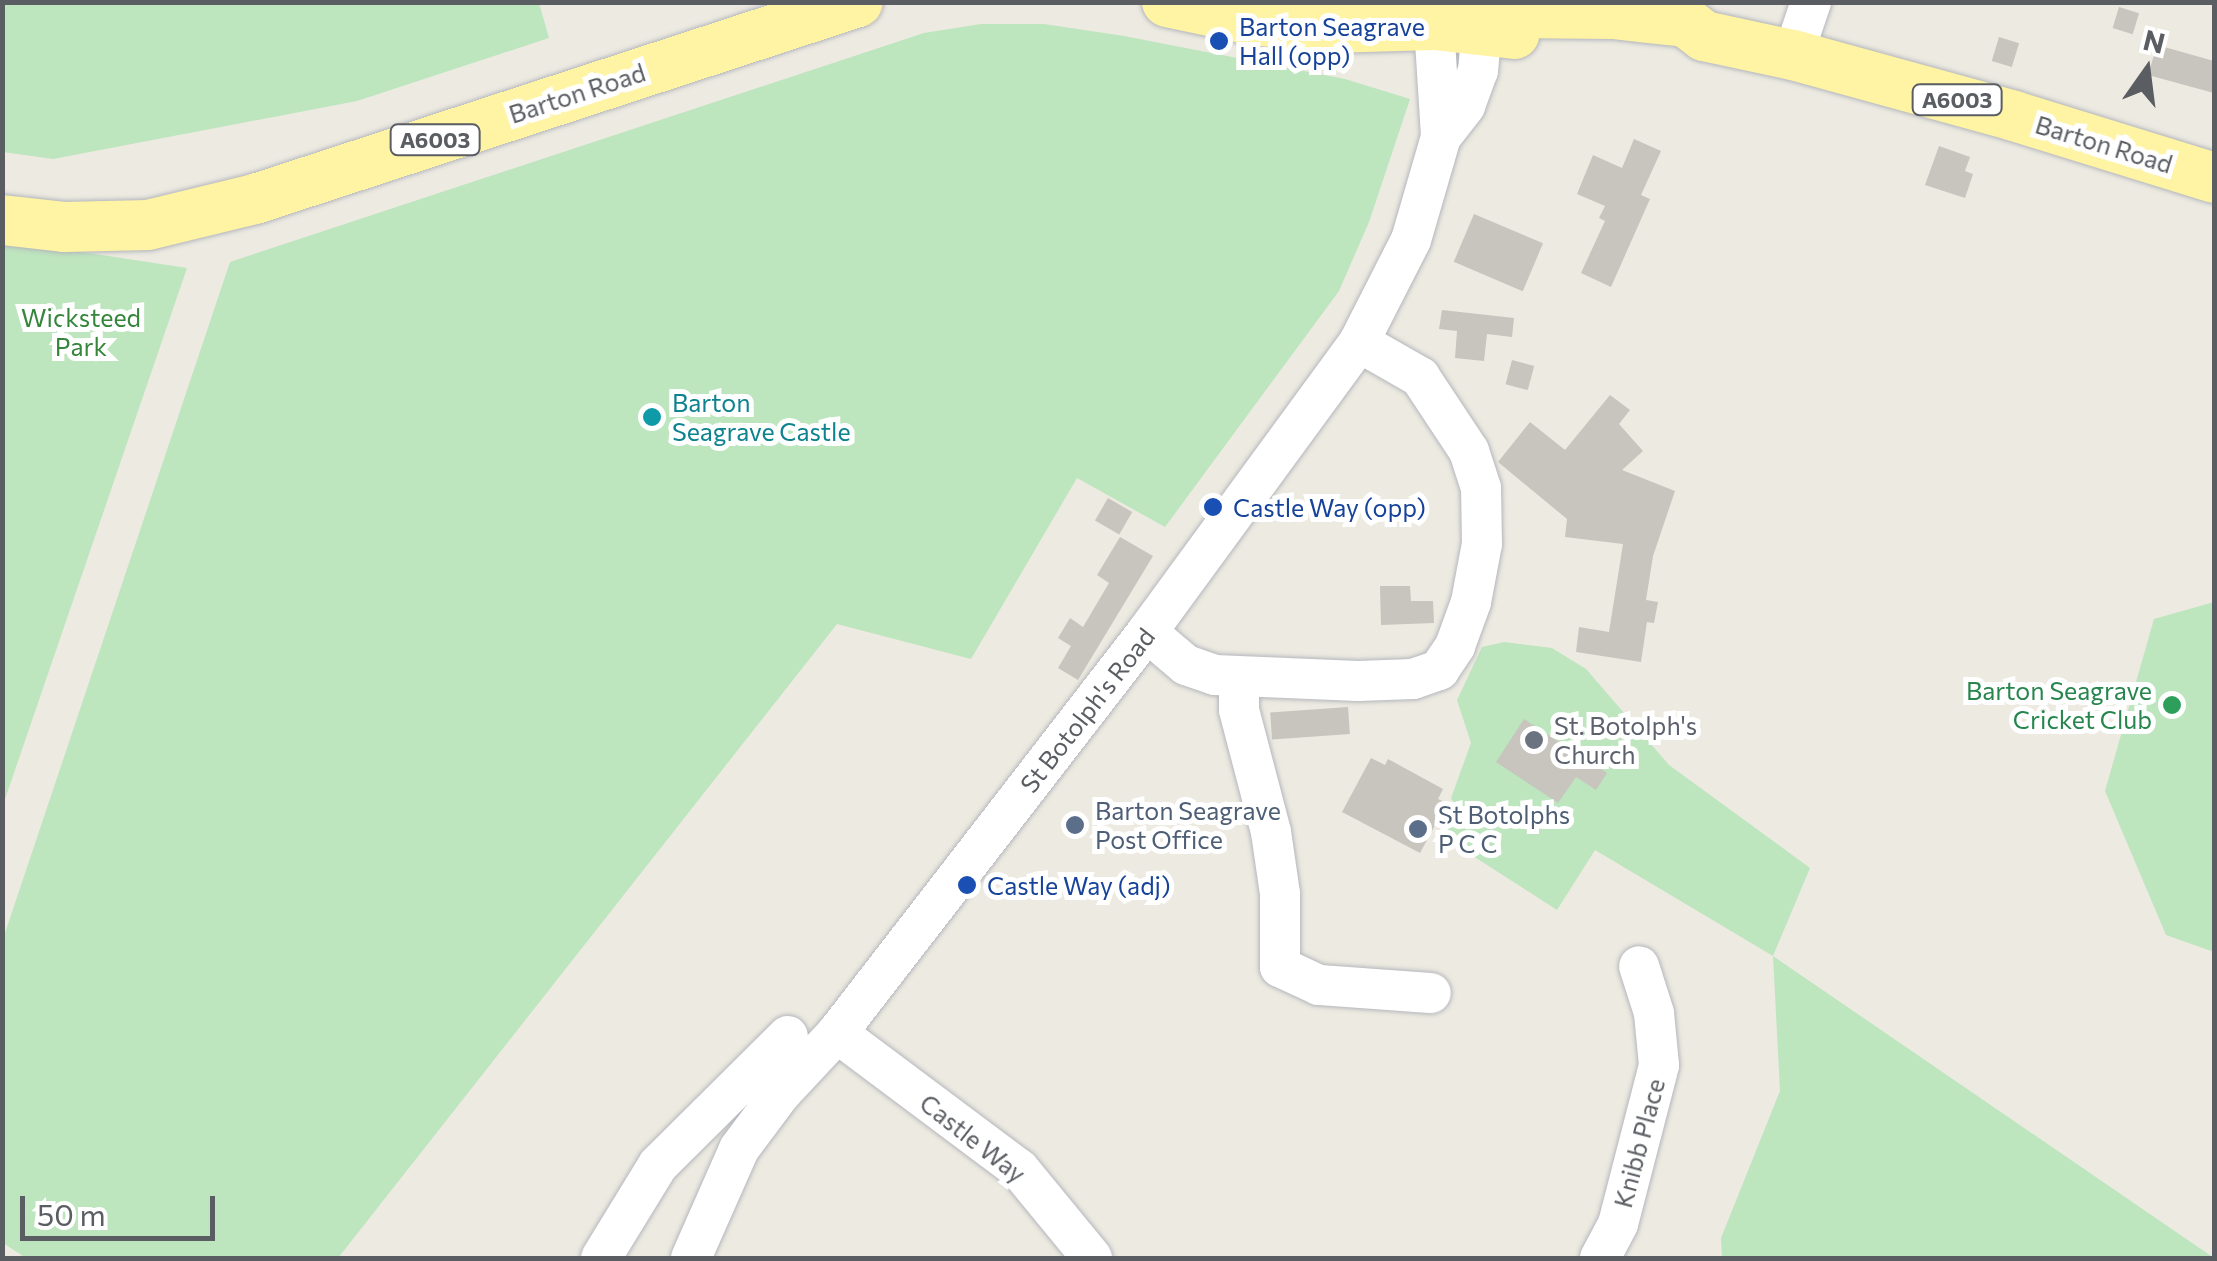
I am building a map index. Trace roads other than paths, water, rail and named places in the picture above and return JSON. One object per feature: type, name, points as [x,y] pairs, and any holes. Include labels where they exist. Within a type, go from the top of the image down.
[{"type":"main road","name":"Barton Road","points":[[2,220],[64,227],[148,224],[255,199],[858,2]]},
{"type":"main road","name":"Barton Road","points":[[1167,2],[1252,20],[1330,28],[1458,26],[1507,13],[1613,14],[1686,22],[1704,36],[1793,55],[2214,178]]},
{"type":"street","points":[[1793,55],[1811,2]]},
{"type":"street","name":"St Botolph's Road","points":[[691,1258],[739,1149],[780,1094],[837,1033],[1147,632],[1359,342],[1411,240],[1440,137],[1458,26]]},
{"type":"street","points":[[1147,632],[1186,664],[1238,678],[1414,678],[1439,670],[1455,646],[1471,602],[1482,544],[1482,488],[1476,468],[1420,377],[1359,342]]},
{"type":"street","points":[[1238,678],[1239,710],[1270,832],[1280,894],[1280,967],[1318,985],[1430,993]]},
{"type":"street","name":"Knibb Place","points":[[1600,1258],[1618,1224],[1660,1065],[1654,1013],[1639,966]]},
{"type":"street","name":"Castle Way","points":[[837,1033],[1018,1168],[1091,1258]]},
{"type":"street","points":[[601,1258],[658,1166],[788,1036]]},
{"type":"street","points":[[699,1122],[739,1149]]},
{"type":"place","name":"Barton Seagrave Hall (opp)","points":[[1219,41]]},
{"type":"place","name":"Barton Seagrave Castle","points":[[652,417]]},
{"type":"place","name":"Castle Way (opp)","points":[[1213,507]]},
{"type":"place","name":"Barton Seagrave Cricket Club","points":[[2172,705]]},
{"type":"place","name":"St. Botolph's Church","points":[[1534,740]]},
{"type":"place","name":"Barton Seagrave Post Office","points":[[1075,825]]},
{"type":"place","name":"St Botolphs P C C","points":[[1418,829]]},
{"type":"place","name":"Castle Way (adj)","points":[[967,885]]},
{"type":"park label","name":"Wicksteed Park","points":[[81,332]]}]
